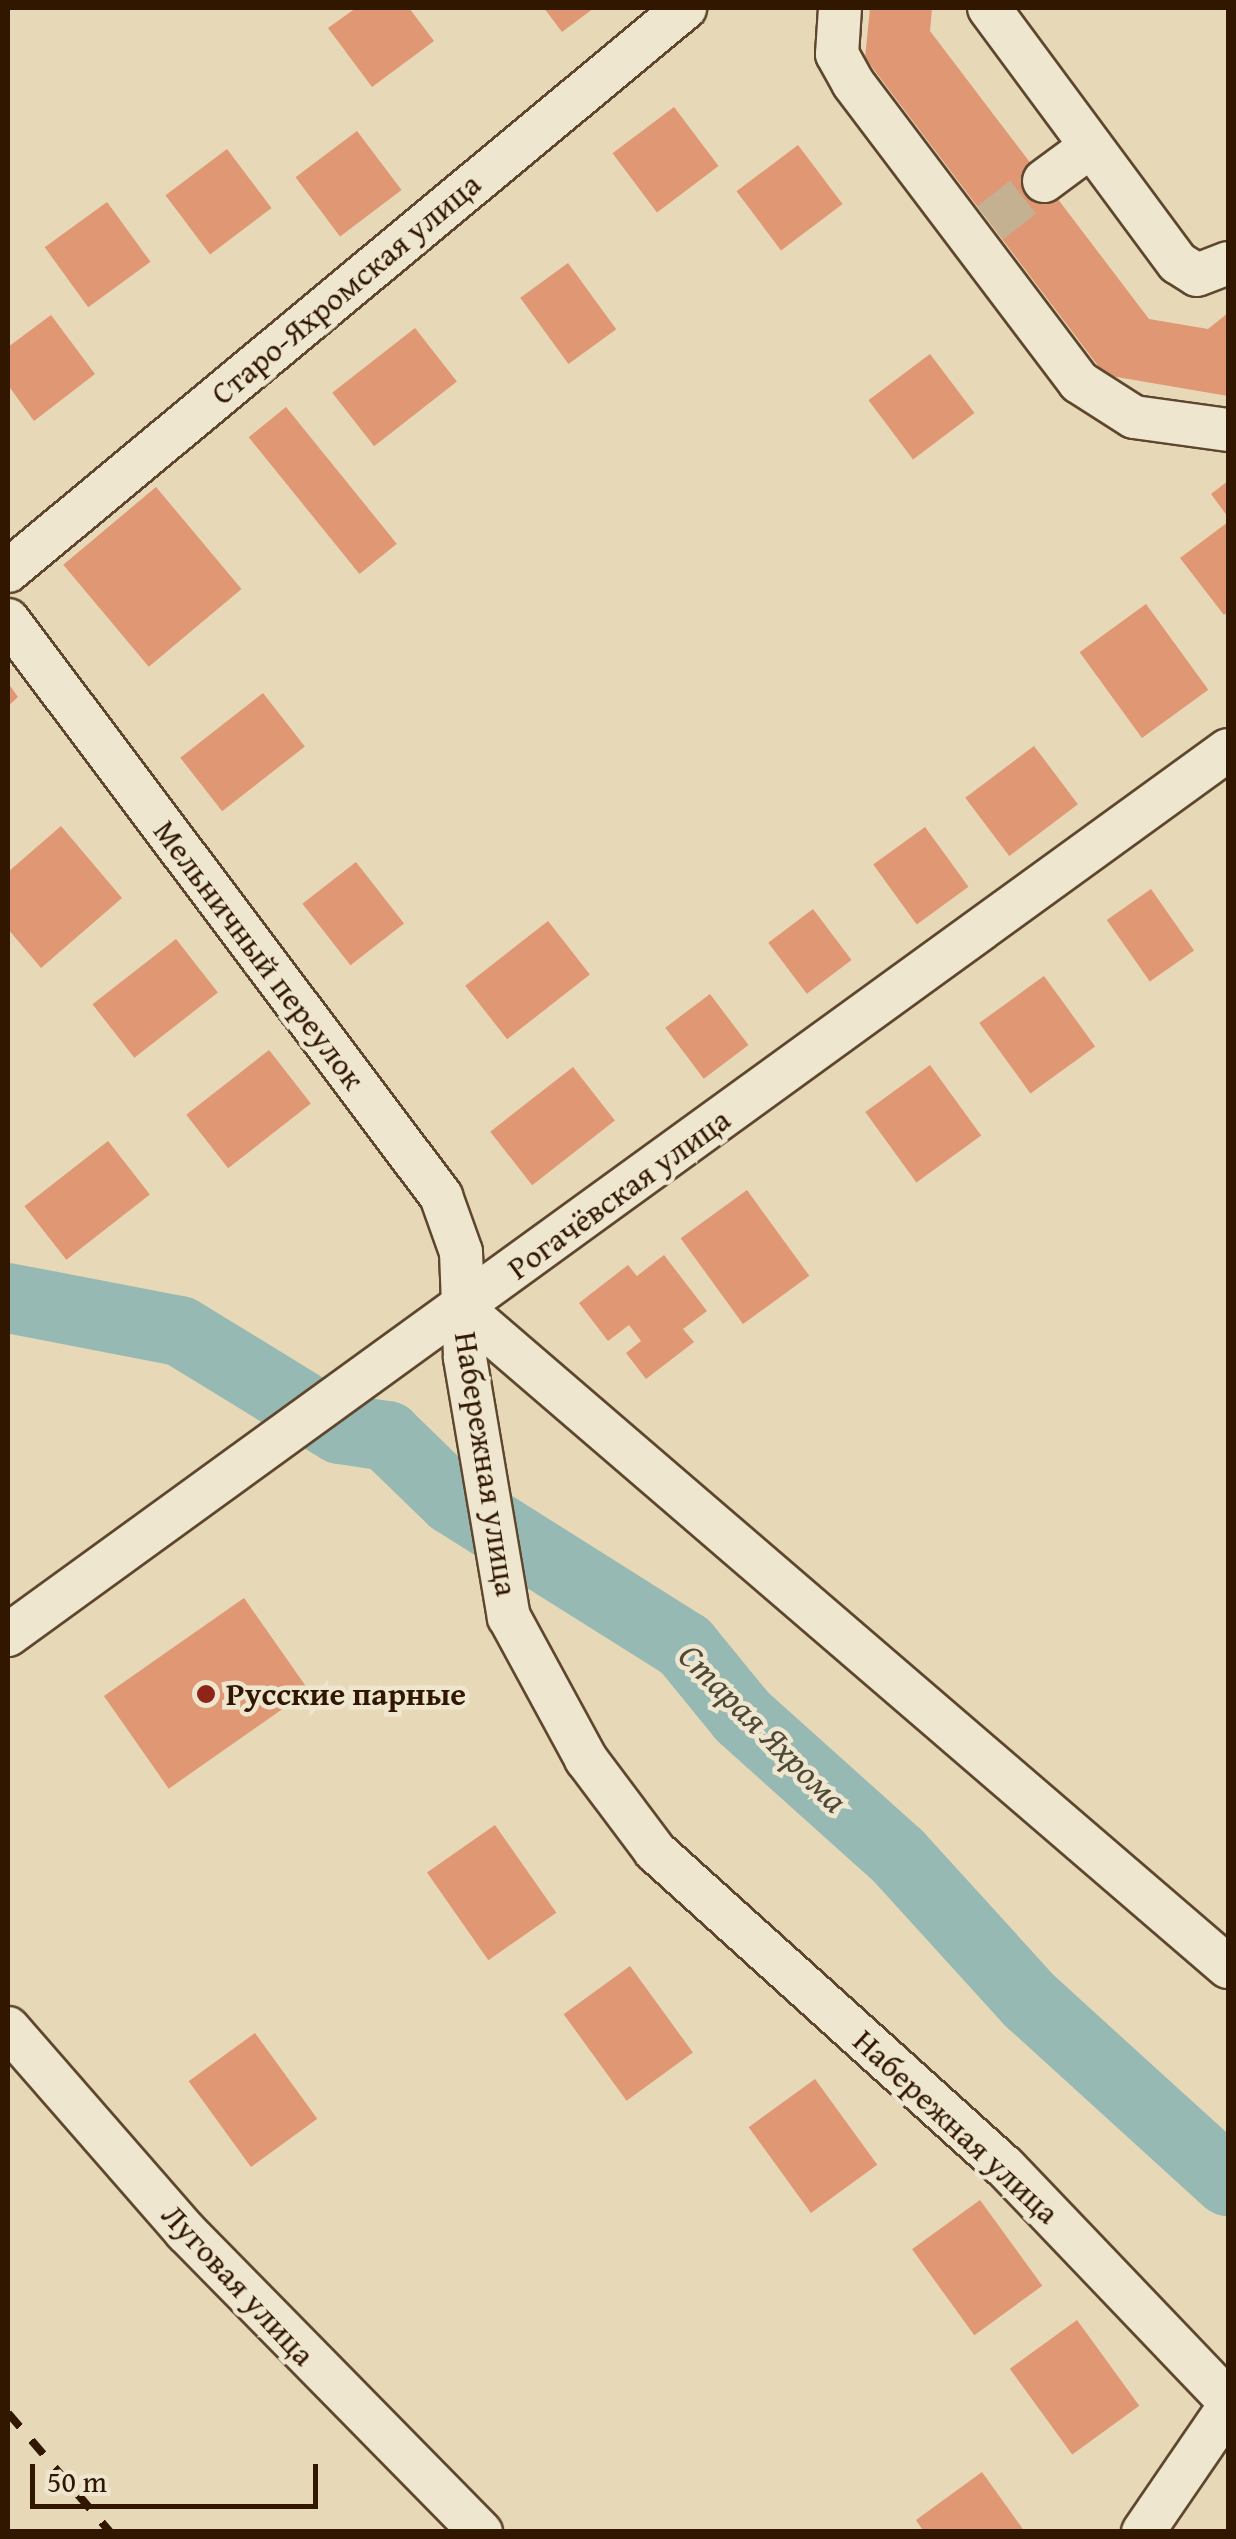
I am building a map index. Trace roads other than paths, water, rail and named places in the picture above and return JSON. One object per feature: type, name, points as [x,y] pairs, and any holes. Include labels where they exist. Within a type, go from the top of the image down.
[{"type":"street","name":"Старо-Яхромская улица","points":[[8,571],[685,8]]},
{"type":"street","points":[[840,8],[837,54],[853,83],[980,231],[1079,382],[1103,402],[1134,418],[1228,430]]},
{"type":"street","points":[[989,8],[1178,263],[1197,275],[1228,263]]},
{"type":"street","points":[[1044,181],[1090,147]]},
{"type":"street","name":"Мельничный переулок","points":[[8,620],[441,1196],[461,1252],[464,1309]]},
{"type":"street","name":"Рогачёвская улица","points":[[8,1635],[464,1309],[1228,750]]},
{"type":"street","name":"Набережная улица","points":[[464,1309],[1228,1967]]},
{"type":"street","name":"Набережная улица","points":[[464,1309],[465,1358],[509,1617],[586,1759],[655,1851],[1004,2167],[1228,2400]]},
{"type":"street","name":"Луговая улица","points":[[8,2028],[186,2232],[480,2532]]},
{"type":"street","points":[[1144,2532],[1228,2408]]},
{"type":"waterway","name":"Старая Яхрома","points":[[8,1298],[180,1331],[340,1429],[387,1436],[453,1500],[685,1646],[742,1716],[898,1856],[1030,2001],[1228,2181]]},
{"type":"tunnel","points":[[990,223],[1044,181]]},
{"type":"railway","points":[[8,2413],[110,2532]]},
{"type":"place","name":"Русские парные","points":[[206,1694]]}]
